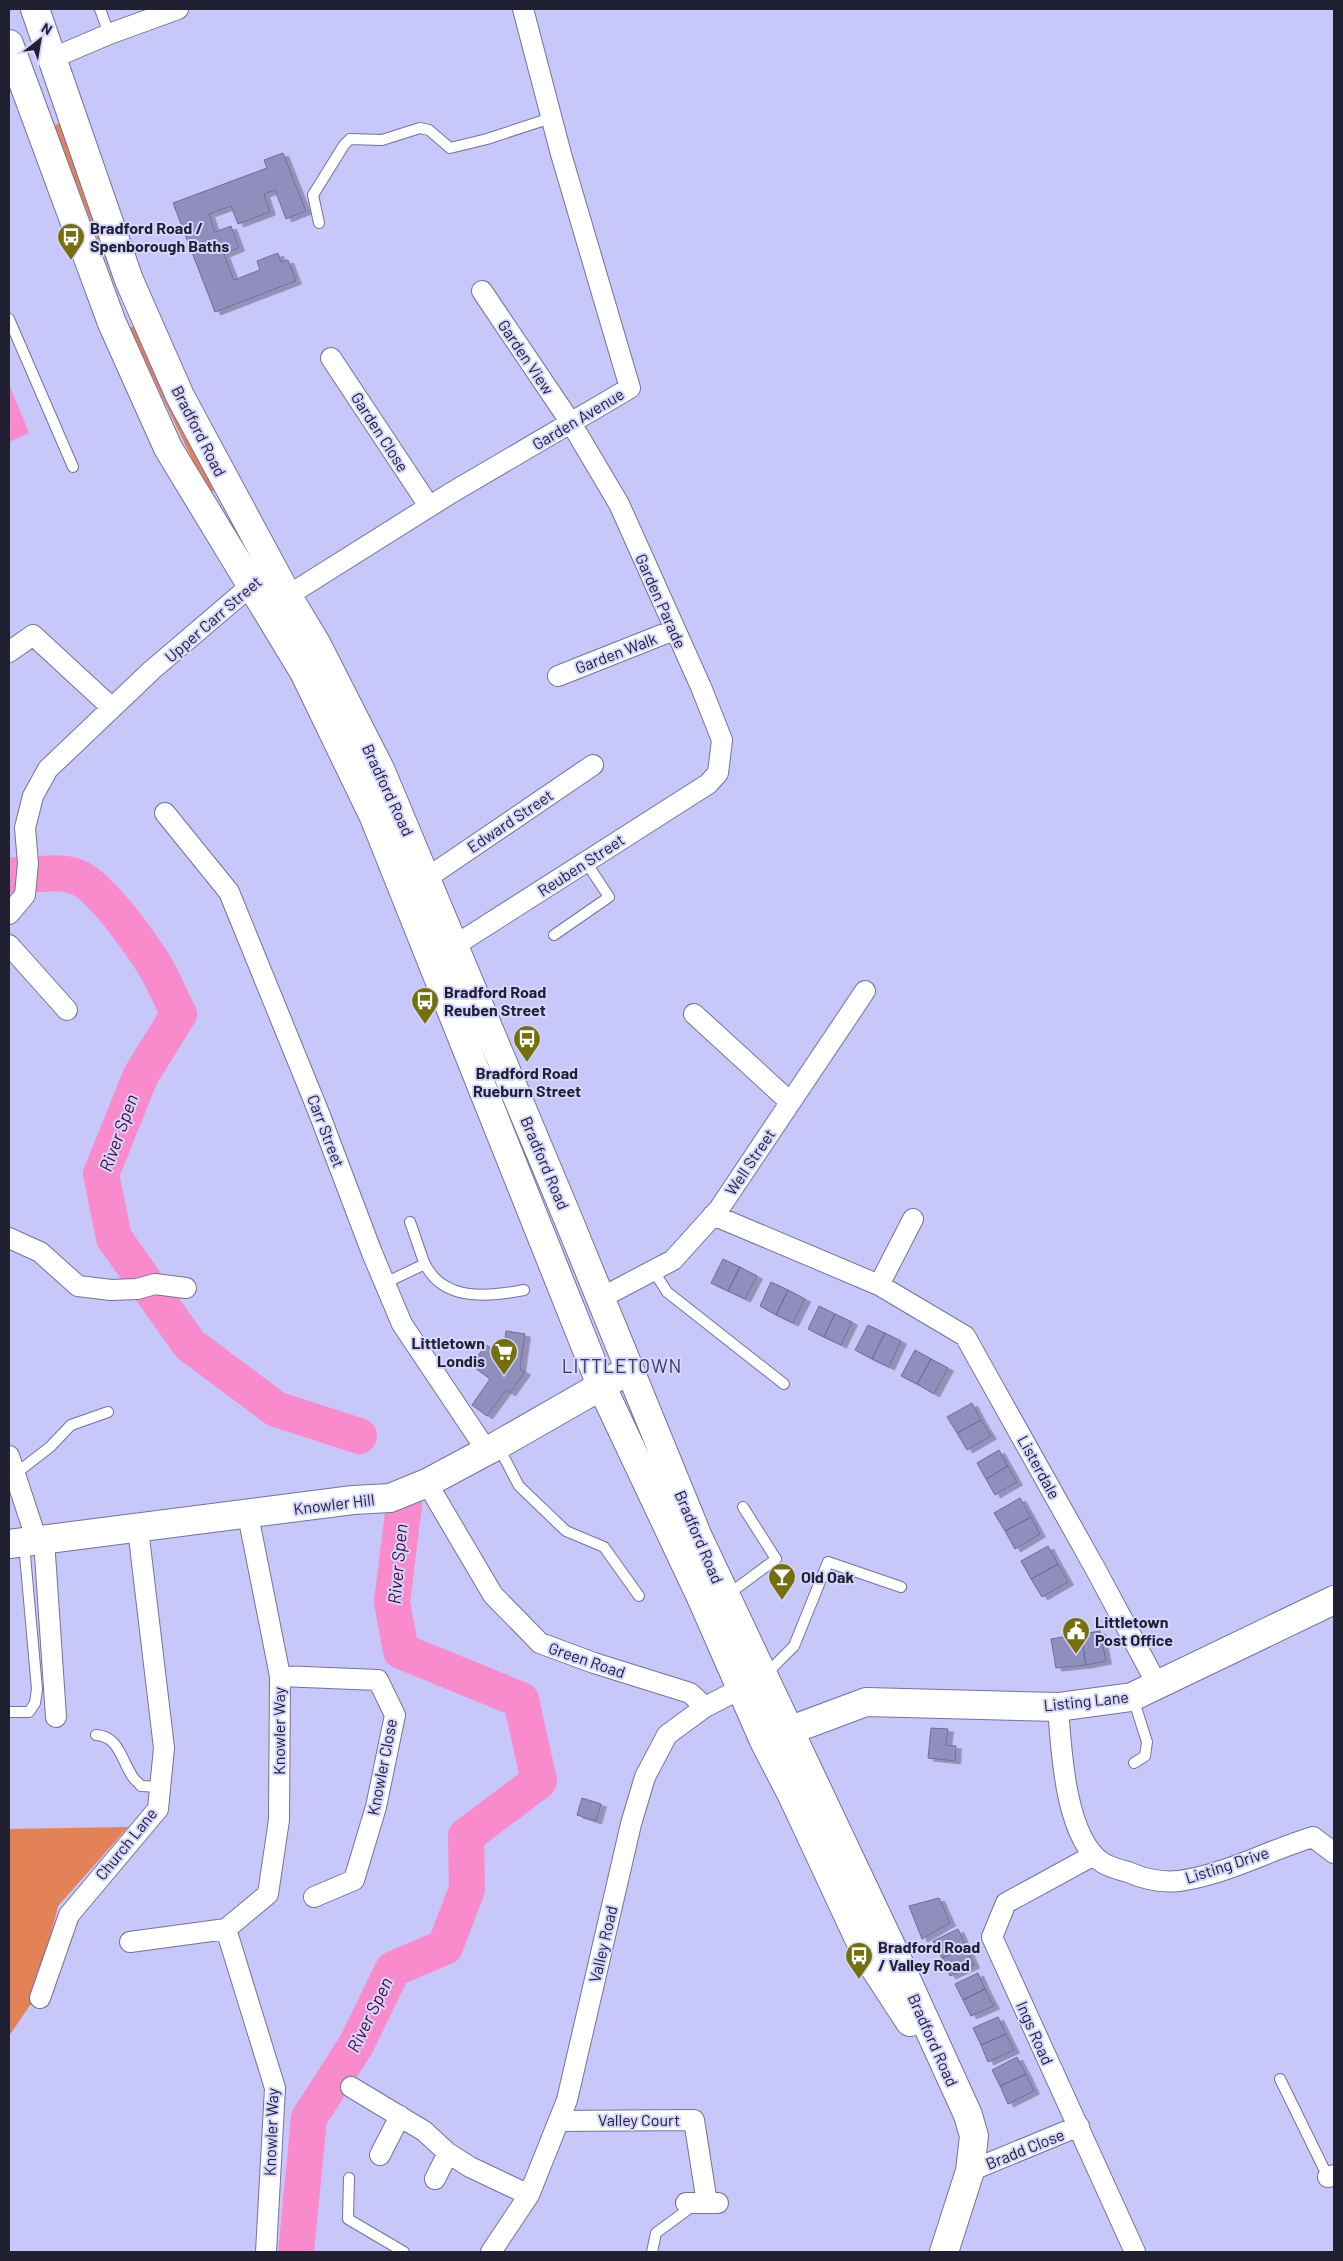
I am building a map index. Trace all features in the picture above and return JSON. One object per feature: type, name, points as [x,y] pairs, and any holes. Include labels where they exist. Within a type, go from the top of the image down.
[{"type":"main road","name":"Bradford Road","points":[[35,9],[129,280],[180,396],[263,576],[277,602],[304,672],[374,817],[440,987],[601,1385],[700,1595],[752,1684],[788,1730],[893,1950],[968,2115],[974,2136],[970,2171],[944,2252]]},
{"type":"main road","points":[[12,61],[53,58]]},
{"type":"main road","name":"Bradford Road","points":[[12,61],[112,323],[168,448],[263,576]]},
{"type":"main road","name":"Bradford Road","points":[[277,602],[317,645],[380,769],[427,878],[698,1538],[725,1597],[752,1684],[764,1740],[867,1956],[960,2099]]},
{"type":"main road","name":"Knowler Hill","points":[[28,1542],[353,1500],[390,1498],[426,1483],[492,1448],[629,1370]]},
{"type":"main road","name":"Listing Lane","points":[[764,1740],[866,1702],[1058,1708],[1132,1697],[1334,1600]]},
{"type":"street","points":[[53,58],[109,34],[178,9]]},
{"type":"street","name":"Garden Avenue","points":[[277,602],[429,506],[630,388],[552,118],[523,9]]},
{"type":"street","name":"Garden View","points":[[482,290],[571,423]]},
{"type":"street","name":"Garden Close","points":[[331,358],[429,506]]},
{"type":"street","name":"Garden Parade","points":[[571,423],[619,504],[701,687],[722,740],[718,773],[708,784]]},
{"type":"street","name":"Upper Carr Street","points":[[9,914],[25,895],[28,884],[25,828],[33,796],[48,769],[152,670],[263,576]]},
{"type":"street","name":"Garden Walk","points":[[558,676],[674,630]]},
{"type":"street","points":[[9,652],[33,635],[112,708]]},
{"type":"street","name":"Edward Street","points":[[427,878],[593,765]]},
{"type":"street","name":"Reuben Street","points":[[454,946],[708,784]]},
{"type":"street","name":"Carr Street","points":[[166,812],[228,892],[319,1113],[402,1324],[492,1448]]},
{"type":"street","points":[[9,946],[67,1010]]},
{"type":"street","name":"Well Street","points":[[601,1298],[673,1260],[714,1215],[865,991]]},
{"type":"street","points":[[694,1014],[790,1102]]},
{"type":"street","name":"Listerdale","points":[[714,1215],[879,1285],[965,1336],[1096,1570],[1158,1686]]},
{"type":"street","points":[[879,1285],[913,1219]]},
{"type":"street","points":[[9,1238],[40,1252],[78,1286],[112,1290],[146,1286],[186,1288]]},
{"type":"street","points":[[12,1465],[28,1542],[56,1717]]},
{"type":"street","name":"Green Road","points":[[426,1483],[493,1595],[540,1643],[594,1663],[690,1693],[705,1707]]},
{"type":"street","name":"Knowler Way","points":[[248,1515],[280,1676],[279,1820],[268,1894],[226,1929],[275,2088],[266,2252]]},
{"type":"street","name":"Church Lane","points":[[40,1998],[69,1915],[158,1808],[164,1748],[138,1529]]},
{"type":"street","name":"Knowler Close","points":[[280,1676],[378,1680],[395,1715],[376,1807],[354,1880],[314,1896]]},
{"type":"street","name":"Valley Road","points":[[491,2252],[529,2195],[566,2100],[631,1824],[645,1776],[667,1735],[705,1707],[752,1684]]},
{"type":"street","name":"Listing Drive","points":[[1058,1708],[1061,1757],[1070,1801],[1082,1840],[1094,1855],[1104,1863],[1148,1880],[1179,1881],[1221,1870],[1313,1838],[1334,1853]]},
{"type":"street","name":"Ings Road","points":[[1094,1855],[1006,1903],[992,1936],[1135,2252]]},
{"type":"street","points":[[130,1942],[226,1929]]},
{"type":"street","points":[[351,2087],[424,2131],[448,2153],[470,2167],[529,2195]]},
{"type":"street","points":[[380,2155],[400,2116]]},
{"type":"street","name":"Valley Court","points":[[559,2120],[694,2120],[702,2203]]},
{"type":"street","name":"Bradd Close","points":[[970,2171],[1079,2126]]},
{"type":"street","points":[[435,2179],[448,2153]]},
{"type":"lane","points":[[100,9],[109,34]]},
{"type":"lane","points":[[319,223],[313,195],[344,145],[350,139],[382,140],[420,128],[430,130],[450,148],[487,139],[552,118]]},
{"type":"lane","points":[[9,319],[73,467]]},
{"type":"lane","points":[[554,935],[609,897],[586,862]]},
{"type":"lane","points":[[410,1222],[425,1264],[440,1283],[452,1291],[496,1296],[524,1290]]},
{"type":"lane","points":[[385,1283],[425,1264]]},
{"type":"lane","points":[[653,1270],[667,1292],[784,1384]]},
{"type":"lane","points":[[12,1465],[50,1447],[71,1425],[108,1412]]},
{"type":"lane","points":[[492,1448],[519,1486],[566,1531],[604,1547],[639,1596]]},
{"type":"lane","points":[[725,1597],[776,1559],[743,1507]]},
{"type":"lane","points":[[9,1712],[29,1712],[35,1703],[36,1689],[28,1542]]},
{"type":"lane","points":[[752,1684],[794,1646],[828,1562],[900,1588]]},
{"type":"lane","points":[[1132,1697],[1147,1742],[1145,1756],[1134,1763]]},
{"type":"lane","points":[[96,1735],[105,1735],[112,1740],[131,1776],[141,1786],[160,1787]]},
{"type":"lane","points":[[1280,2079],[1331,2176]]},
{"type":"lane","points":[[348,2178],[348,2219],[404,2252]]},
{"type":"lane","points":[[652,2252],[656,2234],[702,2203]]},
{"type":"shaded area","points":[[63,121],[119,277],[113,279],[54,126]]},
{"type":"shaded area","points":[[139,325],[214,490],[209,494],[129,328]]},
{"type":"shaded area","points":[[9,384],[29,433],[9,442]]},
{"type":"shaded area","points":[[128,1827],[58,1906],[35,1998],[9,2036],[9,1829]]},
{"type":"building","points":[[283,153],[306,211],[286,219],[275,190],[264,194],[270,212],[238,224],[231,206],[209,214],[215,232],[231,226],[239,248],[224,254],[234,280],[260,270],[257,261],[278,253],[281,262],[288,260],[296,281],[215,312],[173,203],[267,168],[264,160]]},
{"type":"building","points":[[723,1259],[740,1267],[728,1291],[711,1283]]},
{"type":"building","points":[[740,1267],[757,1276],[745,1299],[728,1291]]},
{"type":"building","points":[[771,1282],[788,1290],[776,1315],[760,1306]]},
{"type":"building","points":[[788,1290],[805,1299],[793,1323],[776,1315]]},
{"type":"building","points":[[819,1306],[835,1314],[824,1337],[808,1329]]},
{"type":"building","points":[[835,1314],[852,1322],[841,1345],[824,1337]]},
{"type":"building","points":[[868,1325],[885,1333],[872,1359],[855,1350]]},
{"type":"building","name":"Littletown Londis","points":[[506,1331],[525,1334],[520,1369],[525,1372],[510,1393],[506,1390],[487,1416],[472,1405],[490,1379],[471,1365],[486,1345],[503,1356]]},
{"type":"building","points":[[885,1333],[901,1341],[889,1367],[872,1359]]},
{"type":"building","points":[[915,1350],[931,1359],[917,1384],[901,1376]]},
{"type":"building","points":[[931,1359],[948,1368],[934,1394],[917,1384]]},
{"type":"building","points":[[972,1403],[981,1420],[957,1433],[947,1417]]},
{"type":"building","points":[[981,1420],[991,1436],[967,1450],[957,1433]]},
{"type":"building","points":[[999,1450],[1008,1466],[986,1479],[977,1463]]},
{"type":"building","points":[[1008,1466],[1017,1482],[995,1495],[986,1479]]},
{"type":"building","points":[[1020,1498],[1031,1517],[1005,1531],[994,1513]]},
{"type":"building","points":[[1031,1517],[1040,1534],[1015,1549],[1005,1531]]},
{"type":"building","points":[[1048,1546],[1058,1564],[1031,1579],[1021,1561]]},
{"type":"building","points":[[1058,1564],[1068,1582],[1042,1597],[1031,1579]]},
{"type":"building","points":[[1100,1631],[1106,1661],[1086,1665],[1081,1634]]},
{"type":"building","points":[[1081,1634],[1086,1665],[1056,1668],[1051,1639]]},
{"type":"building","points":[[931,1728],[948,1729],[946,1745],[956,1746],[955,1761],[928,1758]]},
{"type":"building","points":[[582,1798],[601,1804],[596,1821],[577,1815]]},
{"type":"building","points":[[939,1898],[950,1923],[922,1939],[909,1906]]},
{"type":"building","points":[[958,1929],[966,1947],[942,1958],[933,1941]]},
{"type":"building","points":[[966,1947],[974,1965],[950,1976],[942,1958]]},
{"type":"building","points":[[978,1973],[985,1989],[963,2000],[955,1984]]},
{"type":"building","points":[[985,1989],[994,2006],[971,2016],[963,2000]]},
{"type":"building","points":[[998,2017],[1006,2034],[981,2045],[973,2028]]},
{"type":"building","points":[[1006,2034],[1014,2050],[988,2062],[981,2045]]},
{"type":"building","points":[[1017,2057],[1026,2074],[1000,2086],[992,2070]]},
{"type":"building","points":[[1026,2074],[1034,2091],[1008,2104],[1000,2086]]},
{"type":"waterway","name":"River Spen","points":[[9,875],[61,873],[77,877],[87,883],[109,903],[140,944],[155,966],[179,1014],[141,1075],[101,1174],[114,1238],[190,1345],[276,1409],[359,1436]]},
{"type":"waterway","name":"River Spen","points":[[296,2252],[309,2118],[356,2045],[393,1969],[445,1947],[467,1889],[466,1836],[539,1781],[521,1700],[401,1651],[392,1602],[404,1505]]},
{"type":"place","name":"Bradford Road / Spenborough Baths","points":[[71,261]]},
{"type":"place","name":"Bradford Road Reuben Street","points":[[425,1025]]},
{"type":"place","name":"Bradford Road Rueburn Street","points":[[527,1063]]},
{"type":"place","name":"Littletown Londis","points":[[504,1376]]},
{"type":"place","name":"Old Oak","points":[[782,1601]]},
{"type":"place","name":"Littletown Post Office","points":[[1076,1655]]},
{"type":"place","name":"Bradford Road / Valley Road","points":[[859,1980]]},
{"type":"district","name":"LITTLETOWN","points":[[622,1366]]}]
